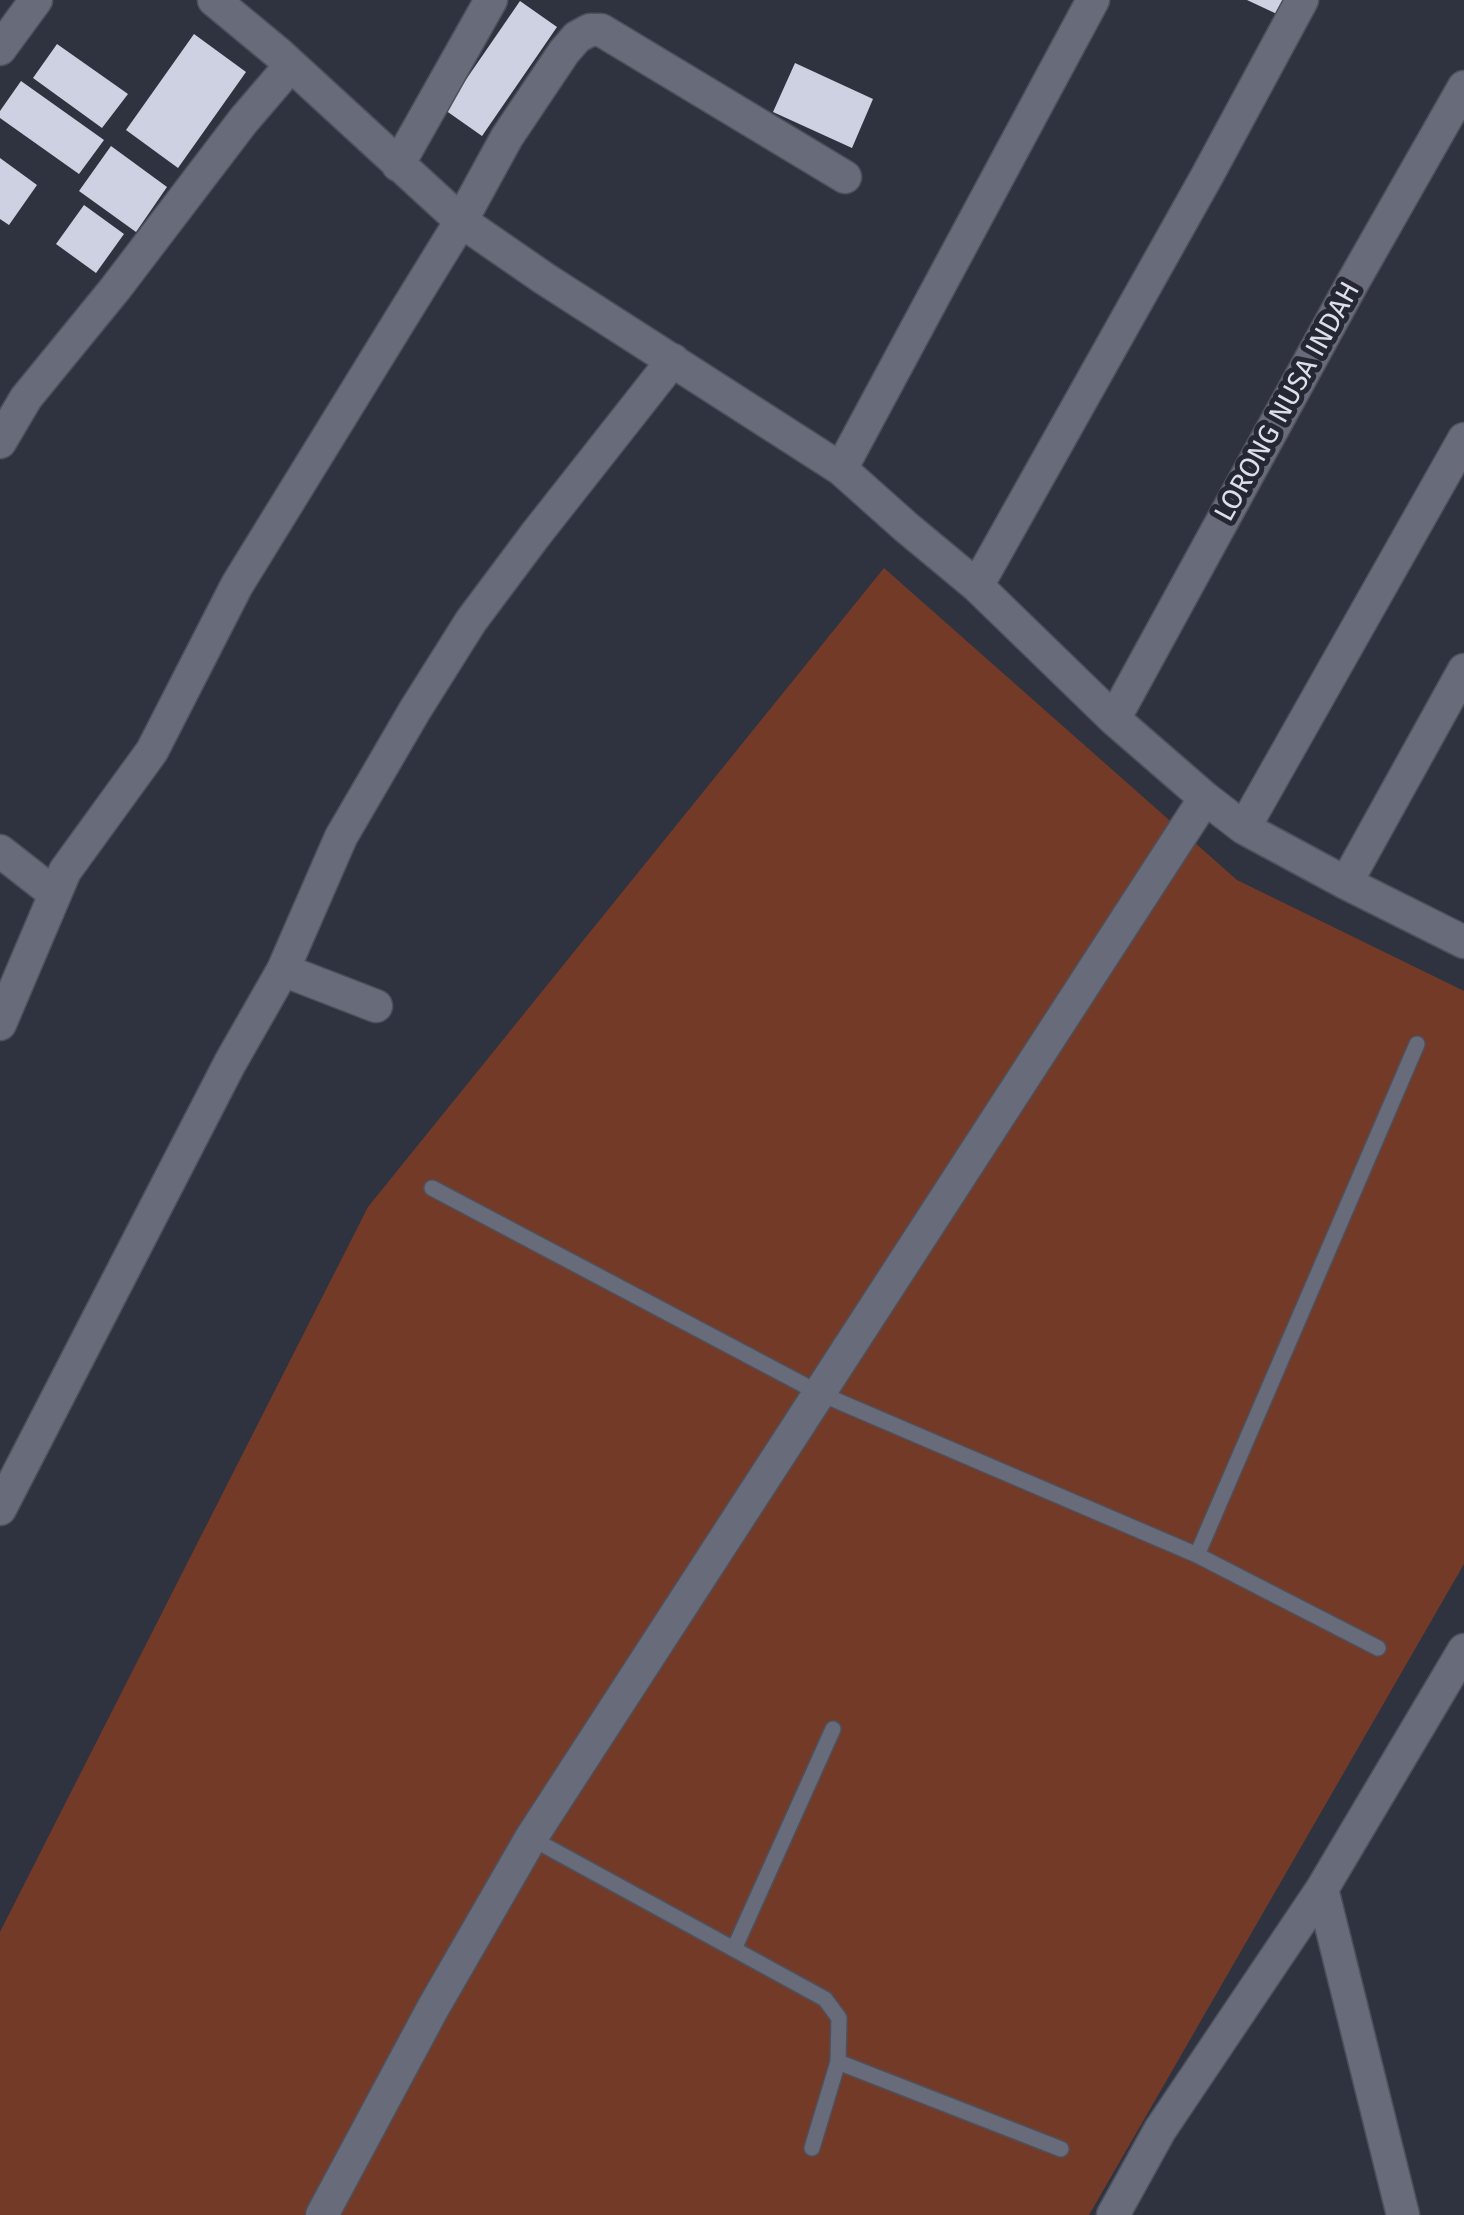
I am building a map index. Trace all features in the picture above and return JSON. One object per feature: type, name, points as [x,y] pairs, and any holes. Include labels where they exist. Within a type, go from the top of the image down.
[{"type":"street","points":[[0,49],[36,0]]},
{"type":"street","points":[[214,0],[246,11],[291,65],[461,220],[545,279],[841,468],[977,586],[1114,719],[1204,798],[1244,828],[1464,942]]},
{"type":"street","points":[[398,165],[491,0]]},
{"type":"street","points":[[841,468],[1092,0]]},
{"type":"street","points":[[977,586],[1302,0]]},
{"type":"street","points":[[0,1024],[65,871],[152,750],[237,585],[461,220],[507,137],[576,37],[596,29],[618,40],[845,177]]},
{"type":"street","points":[[0,442],[26,398],[116,289],[242,121],[291,65]]},
{"type":"street","name":"LORONG NUSA INDAH","points":[[1114,719],[1464,87]]},
{"type":"street","points":[[0,1508],[283,970],[341,837],[415,710],[462,636],[536,534],[673,360]]},
{"type":"street","points":[[1244,828],[1464,440]]},
{"type":"street","points":[[1346,883],[1464,670]]},
{"type":"street","points":[[322,2215],[531,1838],[1204,798]]},
{"type":"street","points":[[0,850],[56,894]]},
{"type":"street","points":[[283,970],[376,1006]]},
{"type":"street","points":[[1114,2215],[1160,2130],[1322,1889],[1464,1650]]},
{"type":"street","points":[[1322,1889],[1403,2215]]},
{"type":"lane","points":[[1197,1554],[1417,1044]]},
{"type":"lane","points":[[432,1188],[820,1394],[1197,1554],[1378,1648]]},
{"type":"lane","points":[[734,1949],[833,1729]]},
{"type":"lane","points":[[531,1838],[825,1998],[839,2018],[838,2062],[812,2148]]},
{"type":"lane","points":[[838,2062],[1061,2149]]},
{"type":"shaded area","points":[[884,568],[1237,880],[1464,991],[1464,1564],[1089,2215],[0,2215],[0,1932],[368,1207]]},
{"type":"building","points":[[1247,0],[1286,0],[1279,15]]},
{"type":"building","points":[[520,1],[557,27],[482,136],[445,110]]},
{"type":"building","points":[[194,34],[246,72],[178,168],[126,130]]},
{"type":"building","points":[[57,44],[128,94],[102,128],[33,78]]},
{"type":"building","points":[[795,63],[873,99],[852,148],[773,112]]},
{"type":"building","points":[[21,81],[104,140],[79,174],[0,118],[0,111]]},
{"type":"building","points":[[111,146],[167,187],[136,232],[79,191]]},
{"type":"building","points":[[0,158],[37,185],[9,225],[0,219]]},
{"type":"building","points":[[84,205],[124,234],[96,273],[56,244]]}]
